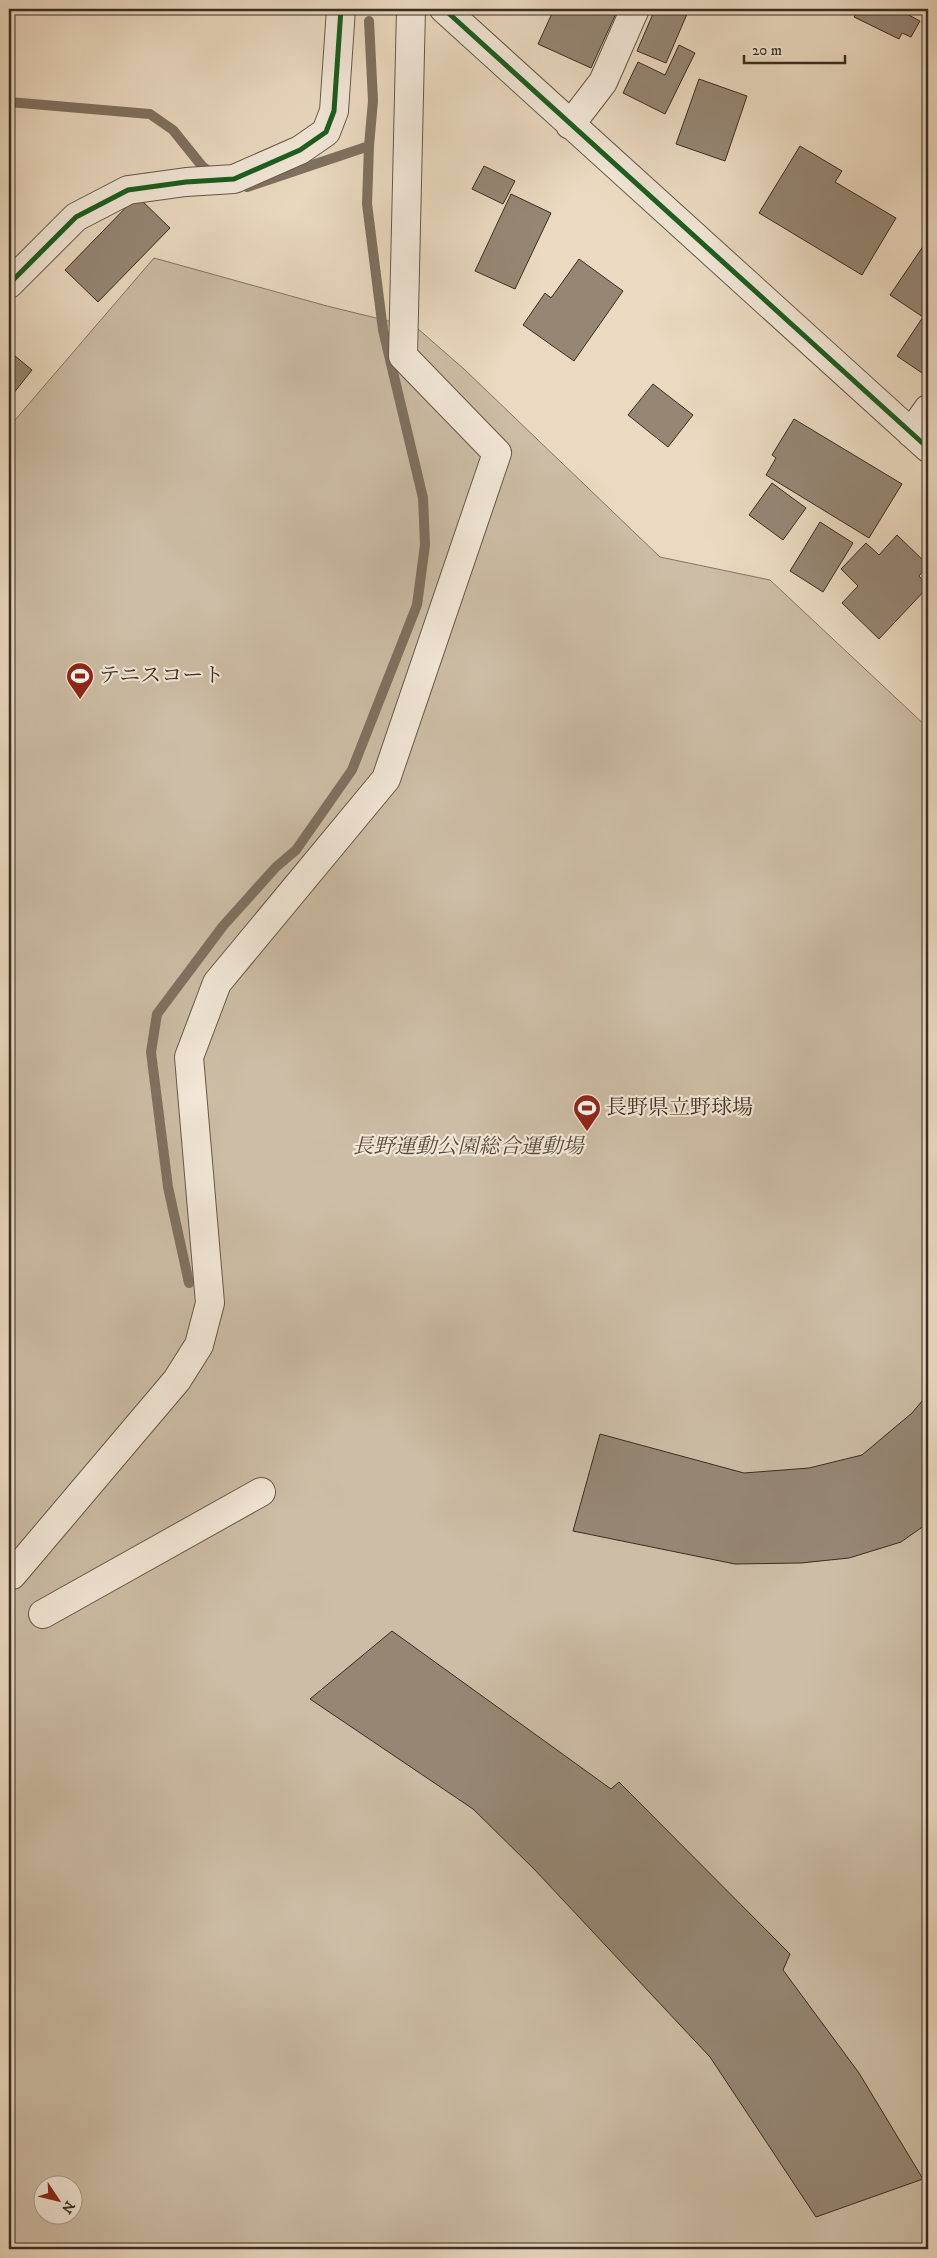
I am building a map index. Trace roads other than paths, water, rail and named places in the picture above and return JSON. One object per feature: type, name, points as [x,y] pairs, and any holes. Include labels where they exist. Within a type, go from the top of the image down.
[{"type":"street","points":[[9,284],[76,217],[128,190],[186,182],[234,179],[300,150],[326,132],[334,111],[341,9]]},
{"type":"street","points":[[12,1576],[177,1380],[199,1345],[210,1303],[189,1056],[217,983],[386,779],[497,453],[403,356],[411,9]]},
{"type":"street","points":[[444,9],[920,441],[928,409]]},
{"type":"street","points":[[570,125],[603,82],[635,9]]},
{"type":"street","points":[[43,1614],[261,1492]]},
{"type":"waterway","points":[[189,1283],[168,1187],[151,1052],[157,1014],[223,926],[276,867],[296,850],[352,770],[417,605],[425,545],[423,498],[383,330],[367,204],[373,101],[369,21]]},
{"type":"waterway","points":[[9,102],[150,114],[173,130],[202,166],[214,175]]},
{"type":"waterway","points":[[247,187],[369,146]]},
{"type":"place","name":"テニスコート","points":[[80,700]]},
{"type":"place","name":"長野県立野球場","points":[[587,1132]]},
{"type":"park label","name":"長野運動公園総合運動場","points":[[468,1147]]}]
